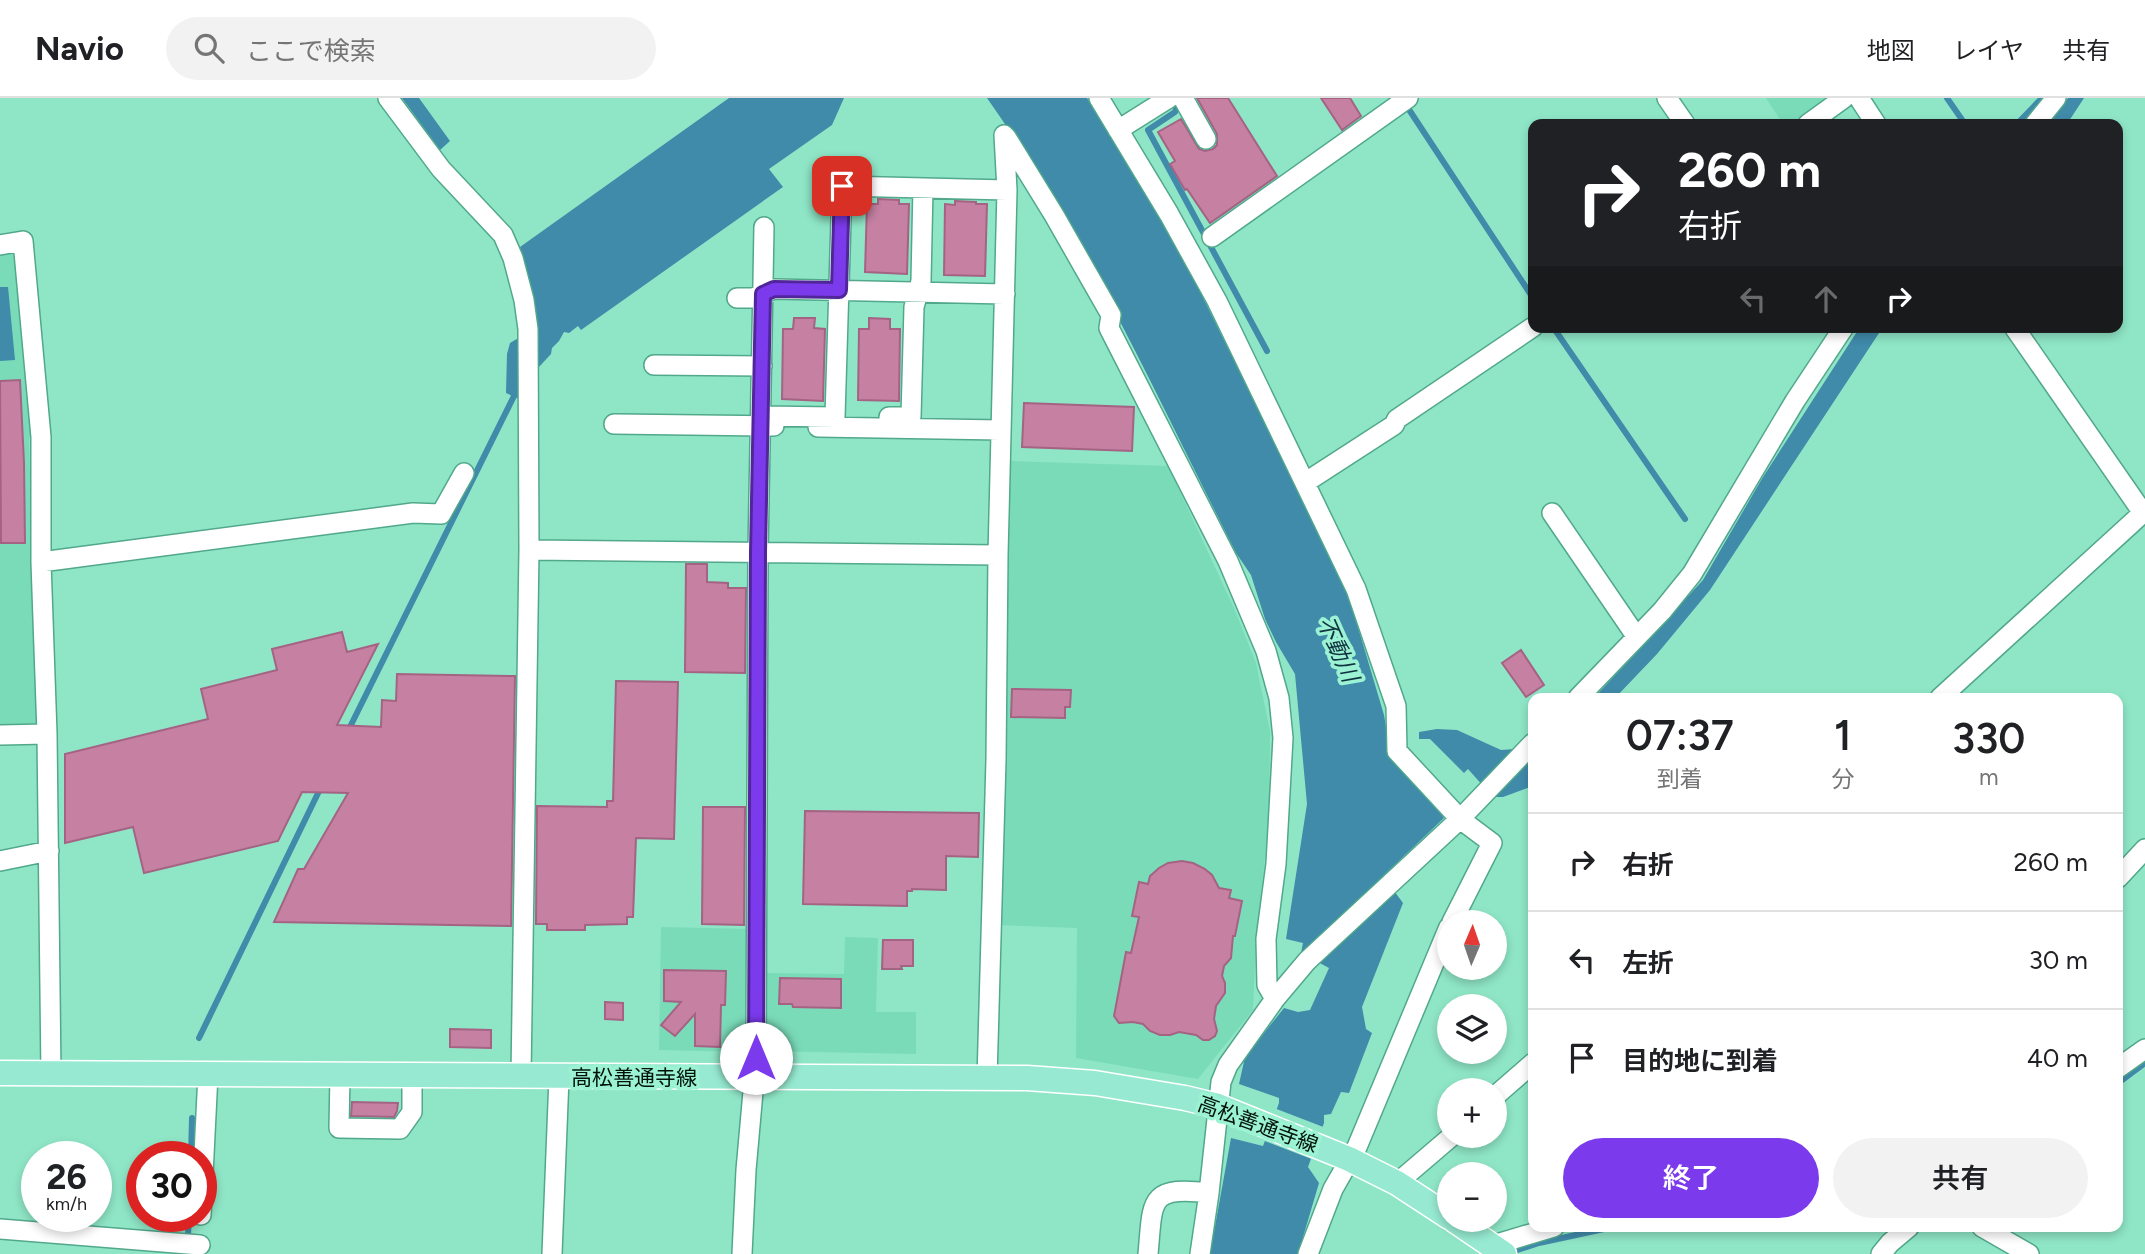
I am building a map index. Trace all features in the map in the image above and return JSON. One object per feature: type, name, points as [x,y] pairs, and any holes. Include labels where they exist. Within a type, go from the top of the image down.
[{"type":"main road","name":"高松善通寺線","points":[[0,1073],[1027,1078],[1095,1083],[1218,1106],[1349,1158],[1397,1183],[1437,1209]]},
{"type":"main road","points":[[1472,1232],[1499,1250]]},
{"type":"street","points":[[388,98],[441,169],[503,235],[513,258],[528,329],[529,550],[521,1076]]},
{"type":"street","points":[[1099,98],[1217,301],[1356,589],[1396,706],[1397,751],[1460,819],[1492,843],[1457,910]]},
{"type":"street","points":[[1118,130],[1169,98]]},
{"type":"street","points":[[1183,98],[1206,139]]},
{"type":"street","points":[[1212,237],[1408,98]]},
{"type":"street","points":[[1667,98],[1682,119]]},
{"type":"street","points":[[1815,119],[1844,98]]},
{"type":"street","points":[[1859,98],[1873,119]]},
{"type":"street","points":[[2039,119],[2056,98]]},
{"type":"street","points":[[988,1079],[1007,190],[1004,135],[1054,215],[1111,315],[1109,328],[1228,561],[1266,651],[1279,698],[1283,738],[1276,864],[1266,939],[1267,985],[1275,999]]},
{"type":"street","points":[[835,417],[842,186],[1007,190]]},
{"type":"street","points":[[614,424],[911,417],[914,307],[921,281],[923,188]]},
{"type":"street","points":[[742,1254],[756,1044],[758,552],[764,227]]},
{"type":"street","points":[[0,245],[23,241],[41,437],[51,1075]]},
{"type":"street","points":[[737,298],[753,298],[774,289],[1005,294]]},
{"type":"street","points":[[1306,482],[1394,425],[1398,419],[1528,330]]},
{"type":"street","points":[[1583,693],[1662,611],[1692,574],[1831,333]]},
{"type":"street","points":[[1945,693],[2144,512],[2018,333]]},
{"type":"street","points":[[654,365],[762,366]]},
{"type":"street","points":[[761,421],[1001,430]]},
{"type":"street","points":[[41,562],[413,513],[442,514],[464,473]]},
{"type":"street","points":[[1552,513],[1636,636]]},
{"type":"street","points":[[529,550],[998,555]]},
{"type":"street","points":[[0,735],[47,734]]},
{"type":"street","points":[[1200,1254],[1221,1082],[1228,1065],[1275,999],[1307,961],[1460,819],[1528,748]]},
{"type":"street","points":[[2123,873],[2145,849]]},
{"type":"street","points":[[0,861],[49,850]]},
{"type":"street","points":[[1308,1254],[1333,1189],[1357,1147],[1437,957]]},
{"type":"street","points":[[2123,1065],[2145,1049]]},
{"type":"street","points":[[1507,1086],[1528,1067]]},
{"type":"street","points":[[205,1141],[208,1074]]},
{"type":"street","points":[[340,1075],[339,1128],[400,1129],[412,1112],[412,1075]]},
{"type":"street","points":[[552,1254],[559,1077]]},
{"type":"street","points":[[1397,1183],[1438,1148]]},
{"type":"street","points":[[1148,1254],[1152,1208],[1156,1200],[1163,1195],[1186,1190],[1209,1193]]},
{"type":"street","points":[[0,1229],[193,1247]]},
{"type":"street","points":[[1499,1250],[1542,1232]]},
{"type":"street","points":[[1881,1254],[1903,1232]]},
{"type":"street","points":[[1991,1232],[2029,1254]]},
{"type":"shaded area","points":[[1766,98],[1833,98],[1806,119],[1780,119]]},
{"type":"shaded area","points":[[9,251],[16,256],[32,436],[29,437],[37,726],[0,729],[0,252]]},
{"type":"shaded area","points":[[1010,461],[1168,466],[1234,608],[1256,663],[1270,731],[1269,821],[1256,940],[1253,1010],[1198,1079],[1076,1058],[1077,928],[999,925]]},
{"type":"shaded area","points":[[661,927],[750,929],[748,1052],[659,1050]]},
{"type":"shaded area","points":[[845,937],[878,938],[876,1012],[916,1012],[916,1054],[763,1051],[765,973],[844,974]]},
{"type":"water","points":[[402,98],[419,98],[450,141],[440,150]]},
{"type":"water","points":[[729,98],[844,98],[832,125],[769,169],[783,187],[581,330],[578,326],[569,333],[564,332],[552,348],[551,354],[538,368],[522,400],[506,393],[507,354],[510,343],[537,327],[533,293],[520,247]]},
{"type":"water","name":"不動川","points":[[987,98],[1087,98],[1176,243],[1346,587],[1384,715],[1390,751],[1444,818],[1383,876],[1403,903],[1362,1007],[1366,1029],[1372,1033],[1349,1093],[1341,1092],[1331,1114],[1324,1115],[1324,1123],[1308,1167],[1319,1183],[1298,1254],[1210,1254],[1231,1138],[1263,1146],[1279,1103],[1279,1098],[1239,1084],[1245,1057],[1284,1008],[1298,1012],[1310,1010],[1329,968],[1301,953],[1303,943],[1286,939],[1307,804],[1295,674],[1265,619],[1251,575],[1236,553],[1120,321],[1057,207]]},
{"type":"water","points":[[2068,98],[2084,98],[2070,119],[2053,119]]},
{"type":"water","points":[[0,287],[8,287],[15,360],[0,361]]},
{"type":"water","points":[[1856,333],[1879,333],[1710,590],[1657,654],[1620,693],[1599,693],[1703,580],[1763,477]]},
{"type":"water","points":[[1457,730],[1501,750],[1515,749],[1528,753],[1528,788],[1503,797],[1493,797],[1468,769],[1464,773],[1430,739],[1419,739],[1419,732]]},
{"type":"pier","points":[[1274,1108],[1326,1128],[1314,1160],[1262,1140]]},
{"type":"building","points":[[1197,98],[1228,98],[1277,176],[1210,223],[1187,189],[1185,190],[1170,164],[1175,161],[1158,132],[1181,119],[1199,149],[1213,149],[1217,145],[1217,134]]},
{"type":"building","points":[[1321,98],[1350,98],[1361,116],[1342,130]]},
{"type":"building","points":[[878,199],[899,200],[899,204],[909,204],[907,274],[865,272],[867,204],[878,204]]},
{"type":"building","points":[[955,201],[987,204],[985,276],[944,275],[945,204],[955,205]]},
{"type":"building","points":[[794,318],[815,318],[814,328],[825,329],[823,401],[782,399],[783,329],[793,329]]},
{"type":"building","points":[[869,318],[890,319],[890,329],[900,329],[899,401],[858,400],[859,329],[869,329]]},
{"type":"building","points":[[20,380],[25,543],[1,543],[0,381]]},
{"type":"building","points":[[1024,403],[1134,407],[1132,451],[1022,447]]},
{"type":"building","points":[[686,564],[707,564],[707,582],[728,583],[728,588],[746,588],[745,673],[685,672]]},
{"type":"building","points":[[342,632],[347,652],[378,644],[337,725],[381,727],[382,700],[396,701],[397,674],[515,676],[511,926],[274,922],[298,869],[304,869],[348,793],[302,792],[278,841],[144,873],[133,827],[65,843],[65,754],[208,719],[201,689],[277,670],[272,649]]},
{"type":"building","points":[[1521,650],[1544,685],[1528,693],[1526,697],[1502,663]]},
{"type":"building","points":[[616,681],[678,682],[674,839],[636,838],[633,917],[627,917],[627,924],[585,925],[585,930],[547,930],[547,924],[536,924],[537,806],[607,807],[607,801],[613,801]]},
{"type":"building","points":[[1012,689],[1071,690],[1070,707],[1065,707],[1065,718],[1011,717]]},
{"type":"building","points":[[703,807],[745,807],[744,925],[702,924]]},
{"type":"building","points":[[805,811],[979,813],[978,857],[946,856],[946,890],[907,891],[907,906],[803,904]]},
{"type":"building","points":[[1182,861],[1205,869],[1219,888],[1231,890],[1229,898],[1242,901],[1233,936],[1231,958],[1224,966],[1222,976],[1225,993],[1216,1006],[1214,1019],[1217,1031],[1209,1040],[1179,1032],[1160,1035],[1143,1024],[1119,1023],[1114,1016],[1126,952],[1131,953],[1139,917],[1132,916],[1139,882],[1148,884],[1150,876],[1159,868],[1168,863]]},
{"type":"building","points":[[883,940],[913,940],[913,966],[882,969]]},
{"type":"building","points":[[664,970],[726,971],[725,1005],[721,1005],[720,1047],[695,1046],[695,1014],[675,1036],[661,1025],[681,1002],[664,1001]]},
{"type":"building","points":[[780,978],[841,979],[841,1008],[779,1004]]},
{"type":"building","points":[[605,1002],[623,1003],[623,1020],[605,1019]]},
{"type":"building","points":[[450,1029],[491,1030],[491,1048],[450,1047]]},
{"type":"building","points":[[352,1102],[398,1103],[394,1117],[351,1116]]},
{"type":"waterway","points":[[1947,98],[1962,119]]},
{"type":"waterway","points":[[2022,119],[2042,98]]},
{"type":"waterway","points":[[1178,105],[1175,112],[1148,130],[1267,351]]},
{"type":"waterway","points":[[1406,105],[1528,290]]},
{"type":"waterway","points":[[1557,333],[1685,519]]},
{"type":"waterway","points":[[348,731],[515,394],[515,389]]},
{"type":"waterway","points":[[199,1038],[322,785]]},
{"type":"waterway","points":[[2123,1079],[2145,1063]]},
{"type":"waterway","points":[[191,1141],[192,1118]]},
{"type":"waterway","points":[[187,1254],[188,1232]]},
{"type":"waterway","points":[[1508,1253],[1590,1232]]},
{"type":"route","points":[[756,1058],[758,552],[763,294],[774,289],[839,290],[842,186]]}]
